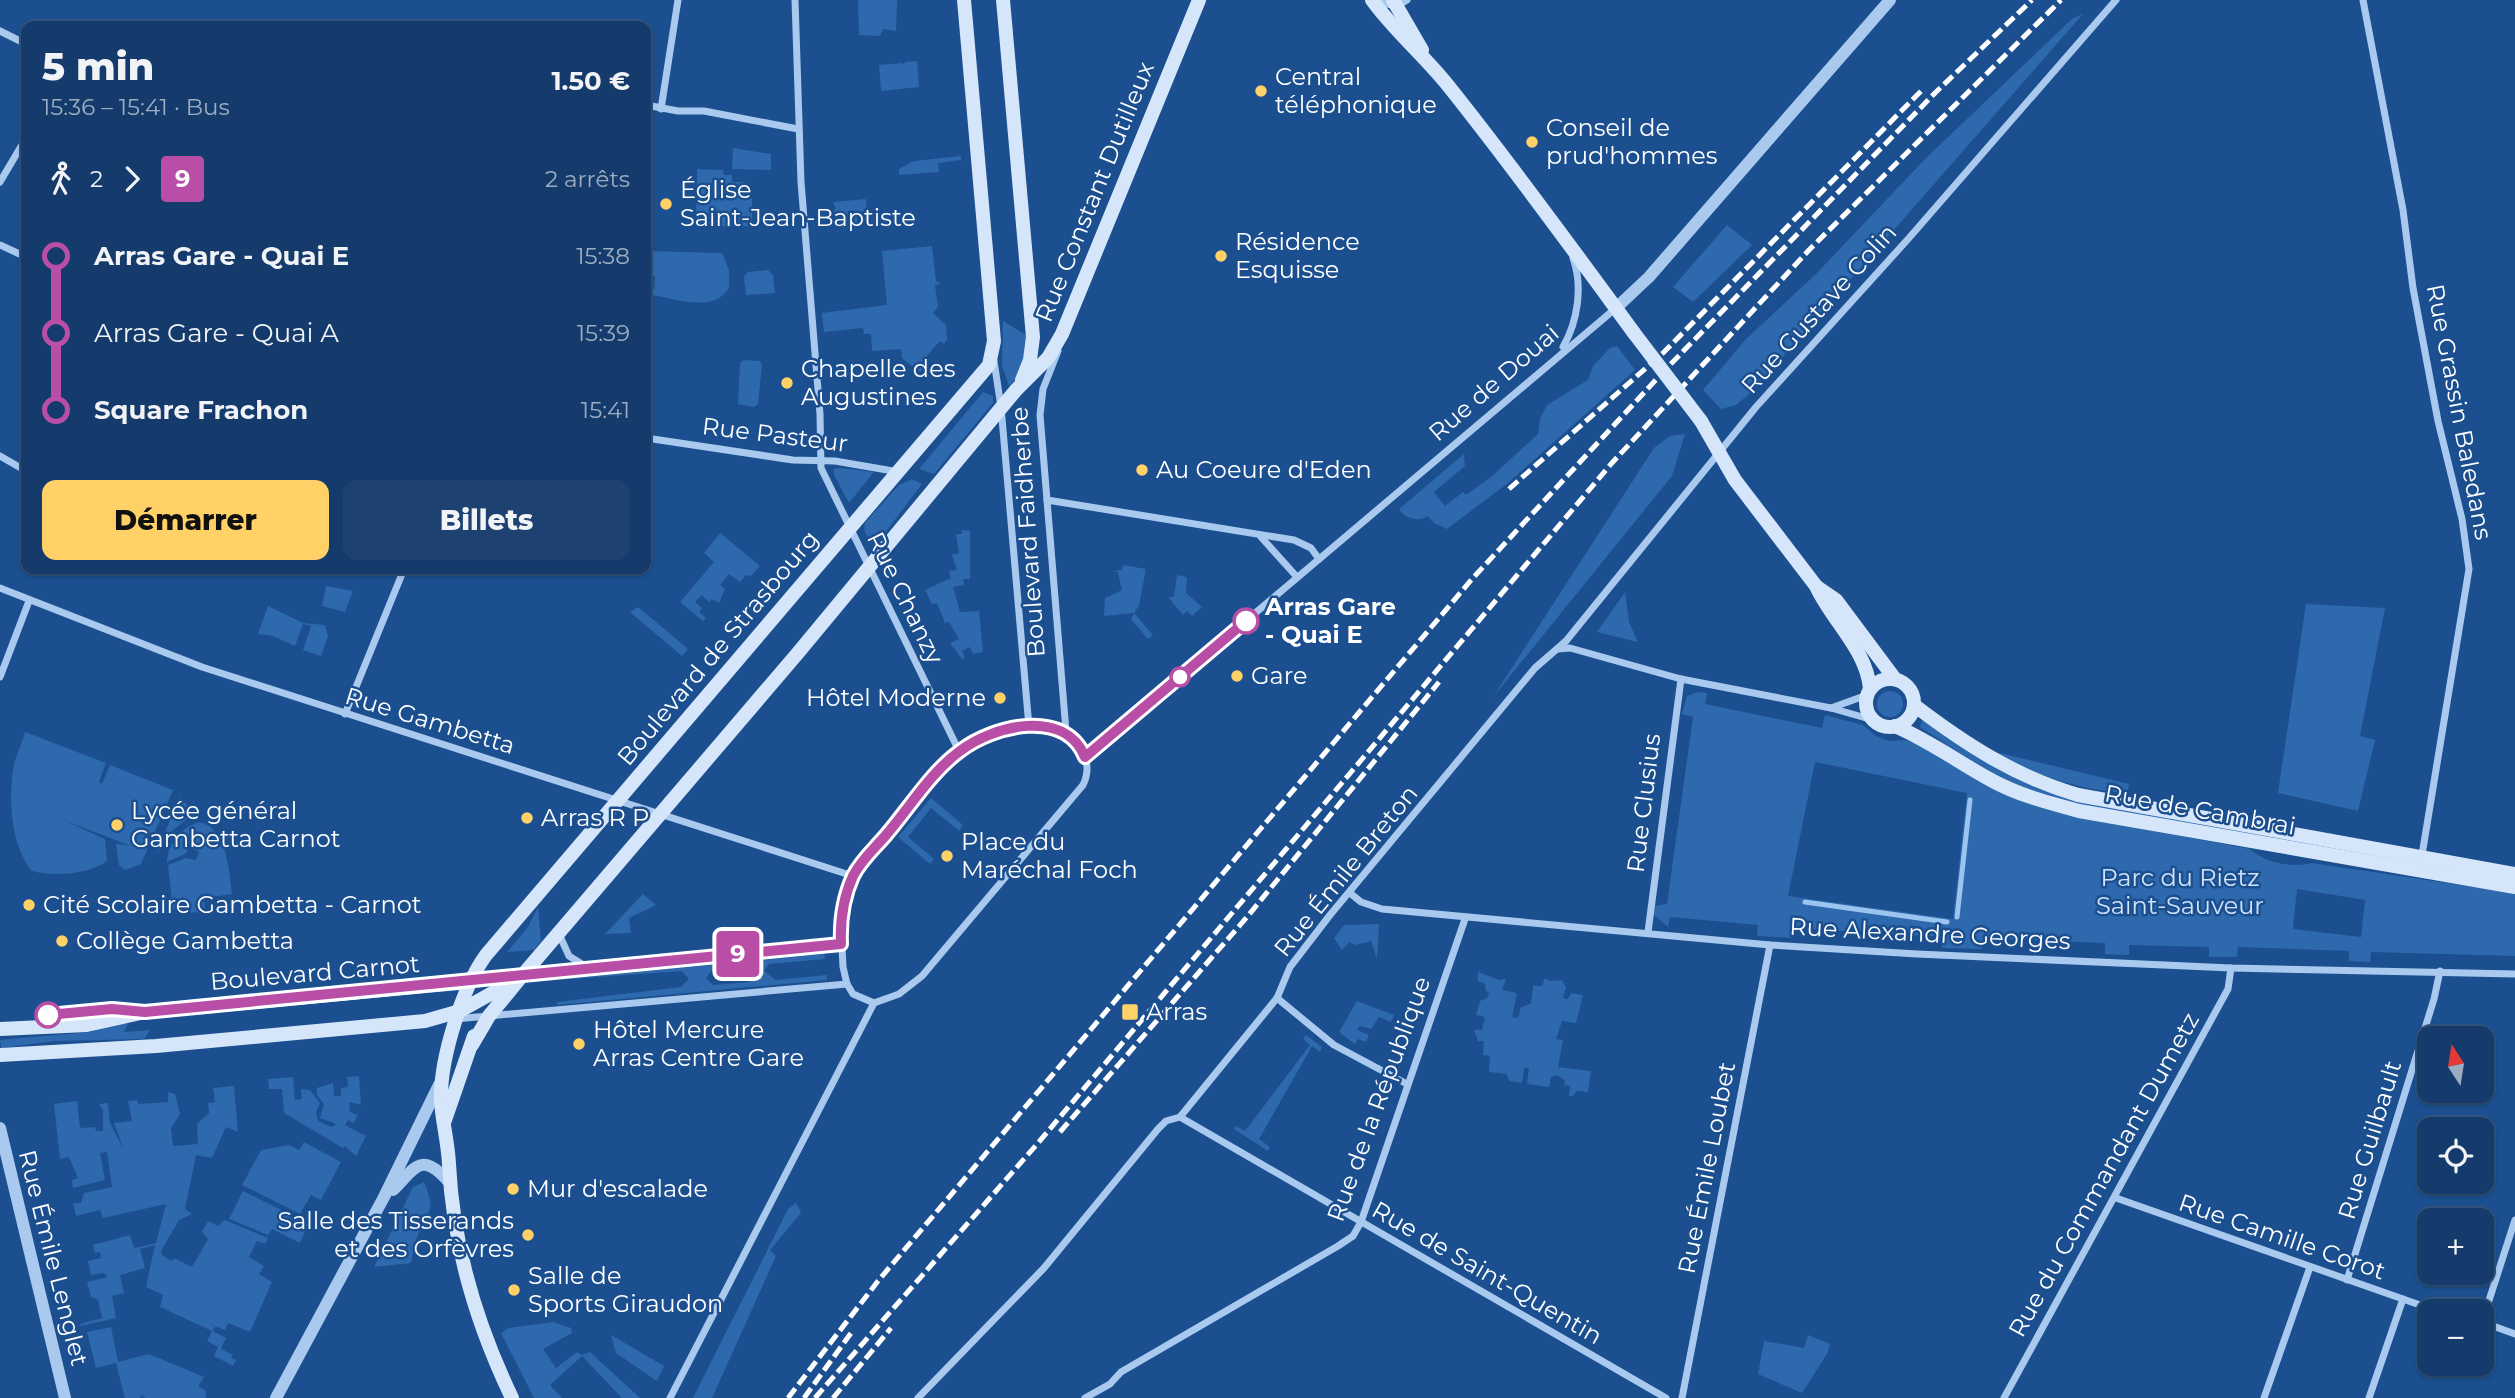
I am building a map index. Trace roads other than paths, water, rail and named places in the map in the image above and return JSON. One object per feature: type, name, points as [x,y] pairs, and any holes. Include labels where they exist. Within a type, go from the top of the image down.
[{"type":"main road","name":"Boulevard Faidherbe","points":[[964,0],[994,346]]},
{"type":"main road","name":"Boulevard Faidherbe","points":[[1003,0],[1033,337],[1030,360],[1016,390]]},
{"type":"main road","name":"Rue Constant Dutilleux","points":[[1016,390],[1048,358],[1062,334],[1199,0]]},
{"type":"main road","points":[[1373,0],[1390,25],[1426,57]]},
{"type":"main road","points":[[1399,2],[1426,57],[1701,421],[1735,480],[1816,586],[1824,604],[1863,662],[1868,712],[1873,720],[1883,726],[1895,726],[1908,719],[1914,705],[1910,689],[1895,679],[1836,600],[1816,586]]},
{"type":"main road","name":"Boulevard de Strasbourg","points":[[512,1398],[484,1336],[471,1297],[457,1239],[449,1182],[441,1102],[443,1075],[469,982],[486,955],[985,371],[994,346]]},
{"type":"main road","points":[[445,1121],[484,1016],[559,934],[1016,390]]},
{"type":"main road","points":[[1868,692],[1881,680],[1895,679]]},
{"type":"main road","name":"Rue de Cambrai","points":[[1914,705],[1969,745],[2005,766],[2068,792],[2515,874]]},
{"type":"main road","name":"Rue de Cambrai","points":[[1895,726],[1923,737],[1993,781],[2040,801],[2079,811],[2515,887]]},
{"type":"main road","points":[[0,1055],[156,1046],[430,1020],[458,1015],[521,977]]},
{"type":"main road","points":[[469,982],[480,989],[484,1016]]},
{"type":"main road","name":"Boulevard Carnot","points":[[0,1029],[87,1025],[145,1012],[469,982]]},
{"type":"main road","points":[[430,1020],[443,1027],[450,1045]]},
{"type":"street","points":[[661,108],[678,0]]},
{"type":"street","points":[[795,0],[798,129],[820,414],[821,461]]},
{"type":"street","points":[[1373,0],[1385,6],[1399,2]]},
{"type":"street","name":"Rue de Douai","points":[[1085,757],[1616,308],[1649,277],[1890,0]]},
{"type":"street","name":"Rue Gustave Colin","points":[[1558,649],[1719,450],[2054,74],[2116,0]]},
{"type":"street","name":"Rue Grassin Baledans","points":[[2363,0],[2438,421],[2468,551],[2465,606],[2443,713],[2422,855]]},
{"type":"street","points":[[0,32],[21,42]]},
{"type":"street","points":[[651,106],[689,112],[704,111],[798,129]]},
{"type":"street","points":[[0,182],[21,146]]},
{"type":"street","points":[[1559,354],[1573,324],[1578,300],[1577,270],[1567,243]]},
{"type":"street","points":[[0,245],[21,255]]},
{"type":"street","name":"Boulevard Faidherbe","points":[[1062,334],[1040,405],[1066,731]]},
{"type":"street","name":"Boulevard Faidherbe","points":[[994,346],[1002,407],[1029,726]]},
{"type":"street","name":"Rue Pasteur","points":[[651,439],[793,460],[821,461],[899,472]]},
{"type":"street","points":[[0,456],[21,468]]},
{"type":"street","name":"Rue Chanzy","points":[[821,461],[849,529],[959,751],[991,734],[1029,726]]},
{"type":"street","points":[[1047,499],[1301,542],[1319,559]]},
{"type":"street","points":[[1260,537],[1297,578]]},
{"type":"street","points":[[345,715],[402,574]]},
{"type":"street","name":"Rue Gambetta","points":[[0,588],[202,667],[853,876],[845,901],[841,944]]},
{"type":"street","points":[[0,677],[29,601]]},
{"type":"street","points":[[1558,649],[1570,648],[1681,679],[1831,708],[1873,720]]},
{"type":"street","name":"Rue Émile Breton","points":[[918,1398],[1044,1268],[1158,1129],[1166,1121],[1180,1117],[1277,998],[1290,967],[1535,667],[1558,649]]},
{"type":"street","name":"Rue Clusius","points":[[1648,932],[1675,703],[1681,679]]},
{"type":"street","points":[[1831,708],[1868,692]]},
{"type":"street","points":[[559,934],[573,961],[585,966],[841,944],[847,984],[856,997],[874,1003],[893,997],[922,976],[1083,785],[1087,772],[1085,757],[1077,741],[1066,731],[1029,726]]},
{"type":"street","name":"Rue Alexandre Georges","points":[[1350,893],[1361,902],[1382,909],[1447,914],[1465,919],[1648,932],[1770,945],[2231,968],[2515,974]]},
{"type":"street","name":"Rue de la République","points":[[1085,1398],[1110,1384],[1121,1372],[1353,1236],[1465,919]]},
{"type":"street","name":"Rue Émile Loubet","points":[[1682,1398],[1770,945]]},
{"type":"street","name":"Rue du Commandant Dumetz","points":[[2004,1398],[2116,1198],[2228,989],[2231,968]]},
{"type":"street","name":"Rue Guilbault","points":[[2347,1280],[2434,999],[2440,971]]},
{"type":"street","points":[[458,1015],[484,1016],[847,984]]},
{"type":"street","points":[[1277,998],[1334,1045],[1407,1084]]},
{"type":"street","points":[[670,1398],[874,1003]]},
{"type":"street","points":[[276,1398],[427,1114],[443,1075]]},
{"type":"street","name":"Rue de Saint-Quentin","points":[[1180,1117],[1666,1398]]},
{"type":"street","name":"Rue Émile Lenglet","points":[[0,1128],[65,1398]]},
{"type":"street","points":[[384,1196],[396,1188],[407,1172],[418,1166],[433,1169],[449,1182]]},
{"type":"street","name":"Rue Camille Corot","points":[[2116,1198],[2417,1304]]},
{"type":"street","points":[[2489,1299],[2515,1220]]},
{"type":"street","points":[[2264,1398],[2310,1267]]},
{"type":"street","points":[[2369,1398],[2403,1299]]},
{"type":"street","points":[[2494,1326],[2515,1334]]},
{"type":"waterway","points":[[1957,917],[1970,800]]},
{"type":"waterway","points":[[1805,902],[1947,922]]},
{"type":"railway","points":[[788,1398],[878,1281],[1472,579],[1664,371],[1936,92],[2032,0]]},
{"type":"railway","points":[[815,1398],[1038,1143],[1611,464],[1809,250],[2061,0]]},
{"type":"railway","points":[[1509,489],[1663,353],[1924,88]]},
{"type":"railway","points":[[1060,1132],[1247,917],[1439,682]]},
{"type":"railway","points":[[833,1398],[891,1328]]},
{"type":"railway","points":[[804,1398],[851,1333]]},
{"type":"place","name":"Central téléphonique","points":[[1261,91]]},
{"type":"place","name":"Conseil de prud'hommes","points":[[1532,142]]},
{"type":"place","name":"Église Saint-Jean-Baptiste","points":[[666,204]]},
{"type":"place","name":"Résidence Esquisse","points":[[1221,256]]},
{"type":"place","name":"Chapelle des Augustines","points":[[787,383]]},
{"type":"place","name":"Au Coeure d'Eden","points":[[1142,470]]},
{"type":"place","name":"Arras Gare - Quai E","points":[[1246,621]]},
{"type":"place","name":"Gare","points":[[1237,676]]},
{"type":"place","name":"Hôtel Moderne","points":[[1000,698]]},
{"type":"place","name":"Arras R P","points":[[527,818]]},
{"type":"place","name":"Lycée général Gambetta Carnot","points":[[117,825]]},
{"type":"place","name":"Place du Maréchal Foch","points":[[947,856]]},
{"type":"place","name":"Cité Scolaire Gambetta - Carnot","points":[[29,905]]},
{"type":"place","name":"Collège Gambetta","points":[[62,941]]},
{"type":"place","name":"Arras","points":[[1130,1012]]},
{"type":"place","name":"Hôtel Mercure Arras Centre Gare","points":[[579,1044]]},
{"type":"place","name":"Mur d'escalade","points":[[513,1189]]},
{"type":"place","name":"Salle des Tisserands et des Orfèvres","points":[[528,1235]]},
{"type":"place","name":"Salle de Sports Giraudon","points":[[514,1290]]},
{"type":"park label","name":"Parc du Rietz Saint-Sauveur","points":[[2180,892]]}]
